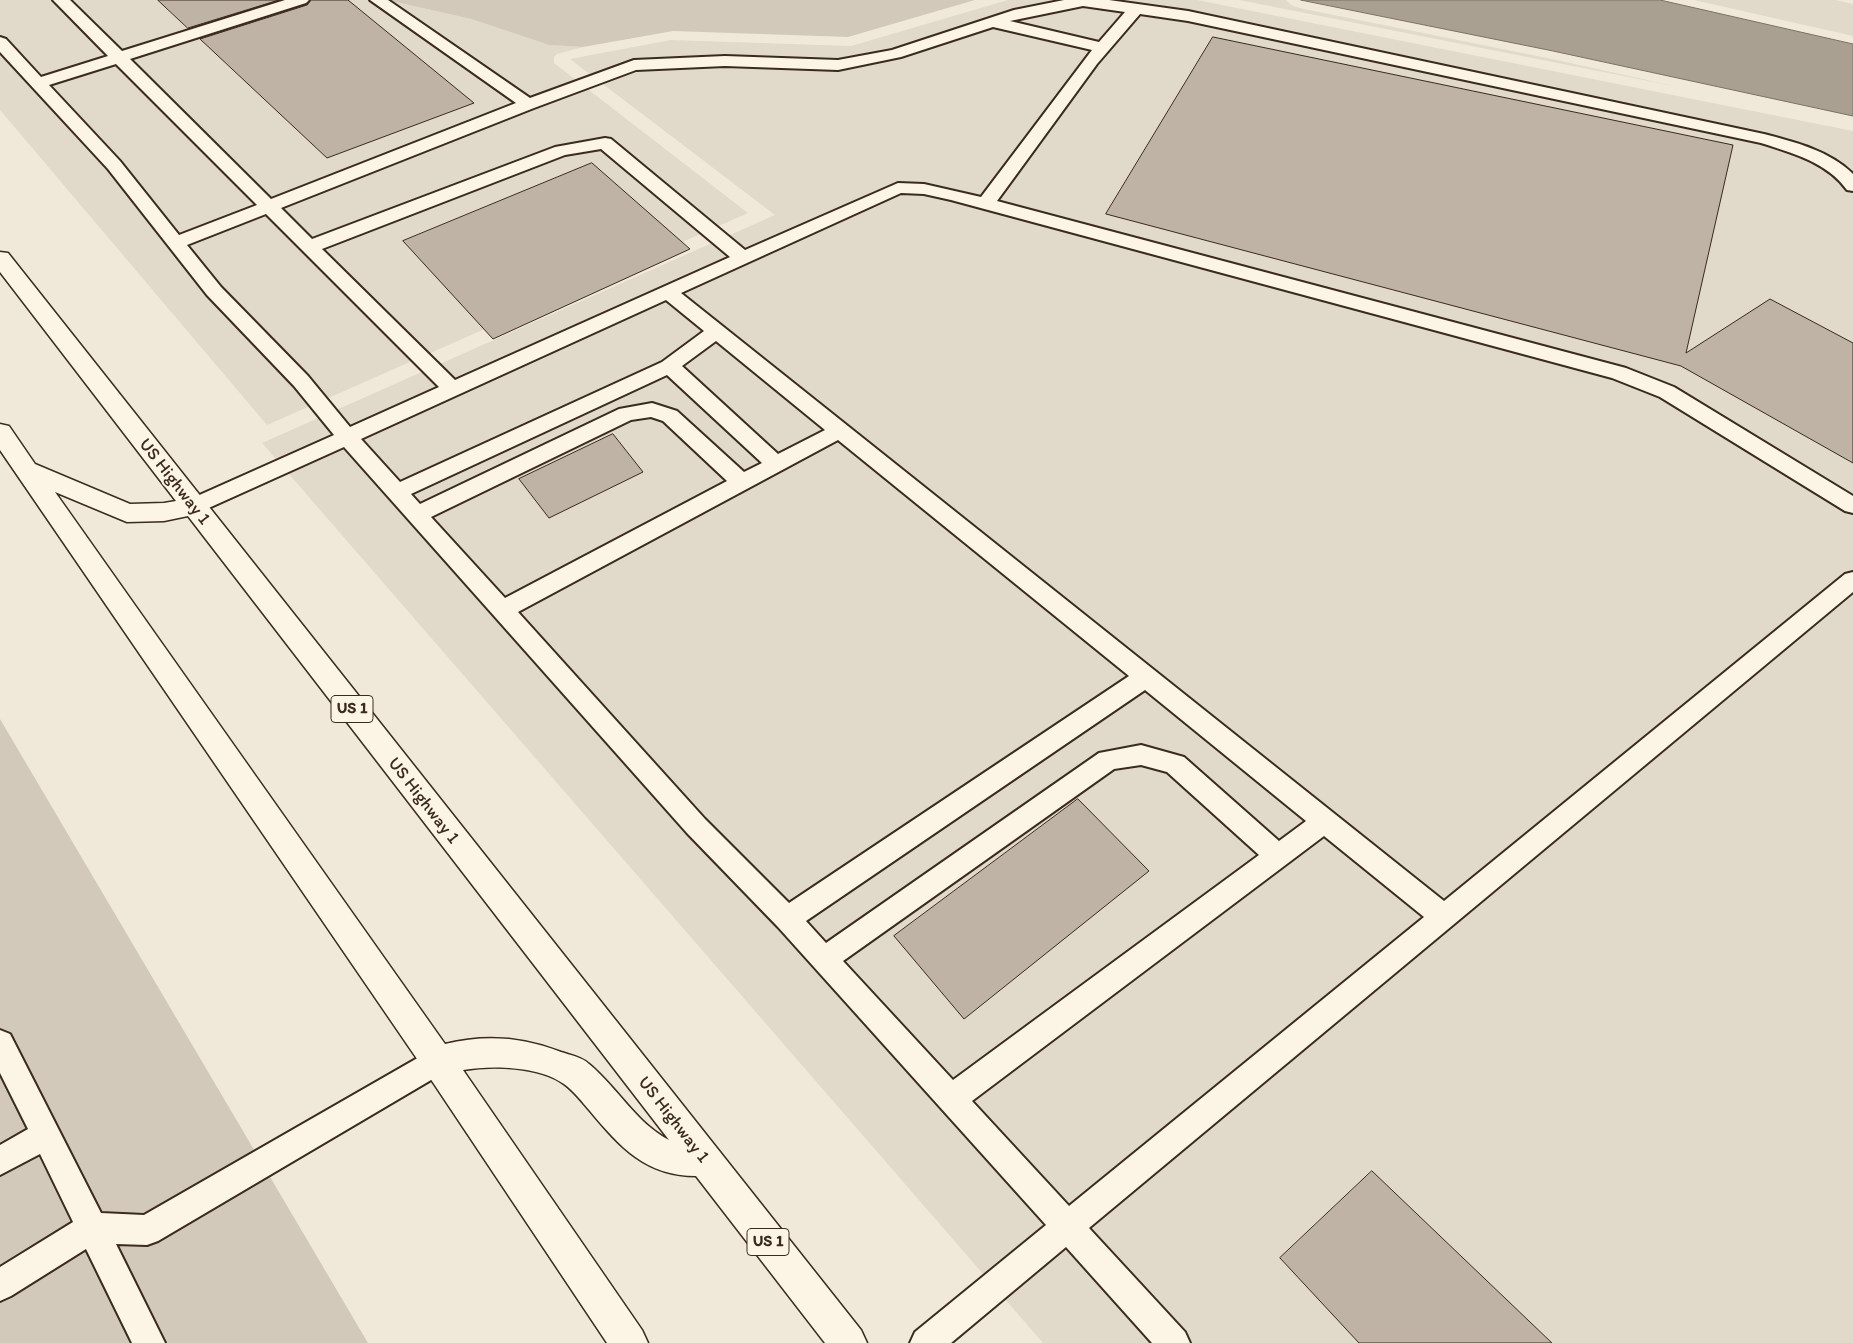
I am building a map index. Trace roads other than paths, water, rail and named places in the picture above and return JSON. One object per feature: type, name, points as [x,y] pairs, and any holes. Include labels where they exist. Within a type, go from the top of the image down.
[{"type":"main road","name":"US Highway 1","points":[[0,258],[848,1343]]},
{"type":"main road","points":[[0,432],[438,1061],[630,1343]]},
{"type":"main road","points":[[28,470],[127,513],[164,512],[194,506]]},
{"type":"main road","points":[[438,1061],[475,1053],[521,1054],[542,1058],[577,1073],[637,1141],[654,1151],[687,1162],[704,1160]]},
{"type":"lane","points":[[60,0],[120,57],[452,389]]},
{"type":"lane","points":[[38,83],[301,0]]},
{"type":"lane","points":[[378,0],[528,104]]},
{"type":"lane","points":[[176,243],[528,104],[634,65],[725,61],[838,65],[895,54],[1020,13],[1083,1],[1198,18],[1764,139],[1812,154],[1849,178],[1853,186]]},
{"type":"lane","points":[[986,203],[1102,48],[1137,8]]},
{"type":"lane","points":[[992,22],[1102,48]]},
{"type":"lane","points":[[0,42],[114,165],[214,291],[301,381],[347,437],[696,826],[825,959],[1174,1343]]},
{"type":"lane","points":[[308,247],[561,151],[605,143],[743,258]]},
{"type":"lane","points":[[194,506],[898,188],[924,189],[986,203],[1619,373],[1666,392],[1853,506]]},
{"type":"lane","points":[[668,292],[1444,917]]},
{"type":"lane","points":[[397,492],[669,366],[717,331]]},
{"type":"lane","points":[[669,366],[776,464]]},
{"type":"lane","points":[[417,515],[626,414],[652,410],[670,416],[742,483]]},
{"type":"lane","points":[[502,610],[841,430]]},
{"type":"lane","points":[[926,1343],[1853,580]]},
{"type":"lane","points":[[787,919],[1146,677]]},
{"type":"lane","points":[[825,959],[1108,760],[1141,755],[1175,764],[1278,856]]},
{"type":"lane","points":[[951,1099],[1325,821]]},
{"type":"lane","points":[[0,1043],[149,1343]]},
{"type":"lane","points":[[0,1285],[92,1228],[147,1230],[438,1061]]},
{"type":"lane","points":[[0,1161],[46,1134]]}]
